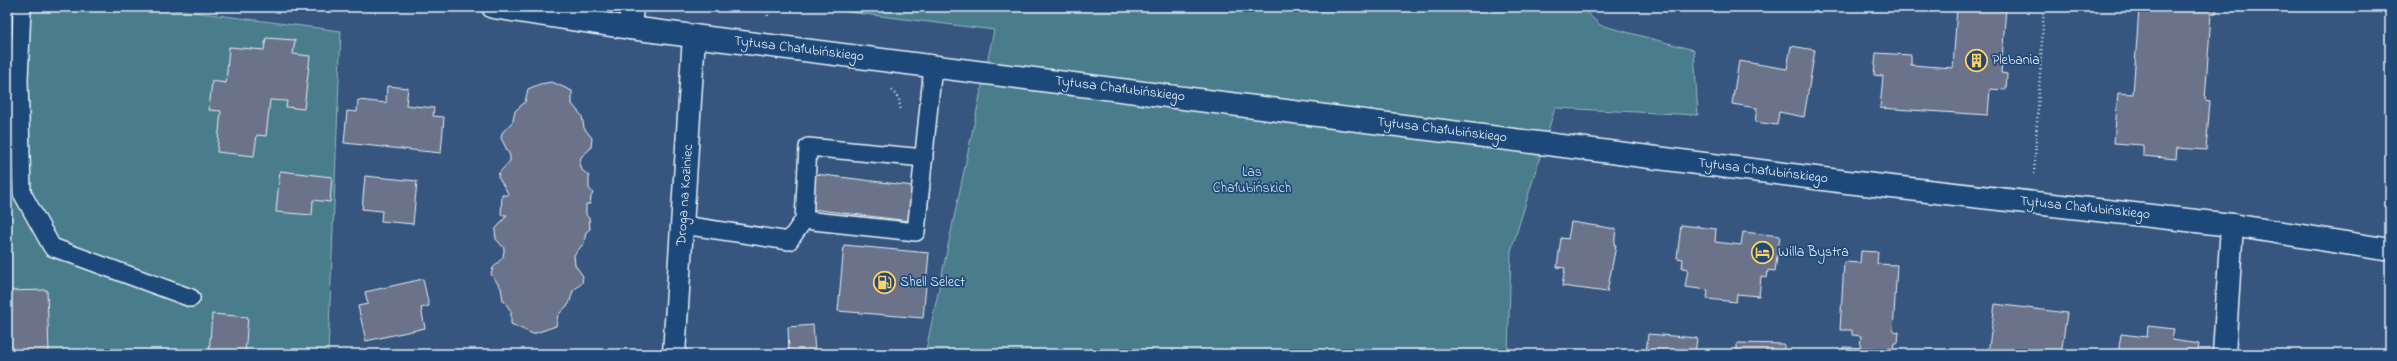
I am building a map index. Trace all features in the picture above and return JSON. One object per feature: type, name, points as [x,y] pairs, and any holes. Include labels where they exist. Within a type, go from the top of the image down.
[{"type":"street","name":"Tytusa Chałubińskiego","points":[[493,7],[631,17],[694,36],[1847,182],[2232,225],[2390,250]]},
{"type":"street","name":"Droga na Koziniec","points":[[674,354],[694,36]]},
{"type":"street","points":[[2224,354],[2232,225]]},
{"type":"lane","points":[[22,7],[19,80],[22,192],[52,247],[191,298]]},
{"type":"lane","points":[[804,220],[916,232],[933,66]]},
{"type":"lane","points":[[683,225],[789,241],[804,220],[808,147],[924,158]]},
{"type":"path","points":[[767,7],[768,21]]},
{"type":"path","points":[[2034,177],[2044,7]]},
{"type":"green space","points":[[7,7],[155,7],[341,31],[328,354],[7,354]]},
{"type":"green space","name":"Las Chałubińskich","points":[[807,7],[1581,7],[1600,25],[1694,50],[1698,115],[1555,108],[1511,251],[1508,354],[925,354],[994,30]]},
{"type":"building","name":"Plebania","points":[[1957,7],[2006,7],[2001,73],[2007,74],[2006,90],[1990,89],[1988,115],[1880,108],[1883,76],[1874,75],[1876,53],[1911,55],[1911,65],[1953,68]]},
{"type":"building","points":[[2124,7],[2217,7],[2216,13],[2211,14],[2205,100],[2210,101],[2206,150],[2177,148],[2176,159],[2143,156],[2143,145],[2114,143],[2118,93],[2133,94],[2139,8]]},
{"type":"building","points":[[266,38],[295,40],[293,54],[310,56],[304,109],[286,107],[287,101],[270,100],[266,136],[257,135],[254,156],[217,152],[221,111],[209,110],[212,81],[226,83],[229,47],[264,50]]},
{"type":"building","points":[[1791,46],[1815,50],[1804,117],[1779,112],[1777,125],[1755,122],[1757,108],[1732,104],[1739,61],[1787,69]]},
{"type":"building","points":[[552,82],[572,91],[572,104],[582,116],[584,128],[592,138],[591,148],[581,157],[580,163],[582,170],[589,176],[589,188],[593,193],[590,204],[586,204],[586,215],[589,218],[590,229],[586,232],[584,243],[574,255],[575,265],[583,276],[582,283],[573,291],[569,304],[558,315],[556,326],[533,334],[511,324],[511,311],[503,300],[501,288],[491,274],[493,268],[503,257],[504,251],[504,248],[496,239],[495,230],[507,215],[501,215],[502,195],[508,195],[508,193],[498,177],[499,173],[510,161],[510,156],[501,138],[502,133],[513,121],[515,111],[525,102],[528,89],[540,84]]},
{"type":"building","points":[[387,86],[408,88],[406,105],[434,108],[433,116],[444,117],[441,153],[344,143],[347,111],[357,112],[358,100],[386,103]]},
{"type":"building","points":[[280,171],[332,177],[330,202],[313,200],[312,215],[276,212]]},
{"type":"building","points":[[815,174],[930,188],[926,223],[811,209]]},
{"type":"building","points":[[365,176],[417,181],[413,224],[381,221],[382,211],[362,209]]},
{"type":"building","points":[[1571,222],[1616,229],[1614,246],[1616,246],[1607,292],[1562,286],[1565,268],[1557,267],[1561,238],[1568,239]]},
{"type":"building","points":[[1681,225],[1716,229],[1715,242],[1741,245],[1743,232],[1780,236],[1775,271],[1768,270],[1767,278],[1761,277],[1759,296],[1737,294],[1736,302],[1707,299],[1708,290],[1685,287],[1688,269],[1682,268],[1683,259],[1677,258]]},
{"type":"building","name":"Shell Select","points":[[844,245],[929,253],[923,318],[838,311]]},
{"type":"building","points":[[1861,251],[1878,252],[1877,264],[1897,265],[1893,331],[1899,332],[1898,343],[1894,343],[1893,349],[1860,348],[1861,336],[1852,335],[1852,330],[1840,330],[1844,262],[1860,263]]},
{"type":"building","points":[[423,279],[429,306],[421,308],[425,328],[366,341],[358,306],[368,304],[365,292]]},
{"type":"building","points":[[47,290],[49,354],[7,354],[7,291]]},
{"type":"building","points":[[1995,304],[2067,313],[2061,354],[1988,354]]},
{"type":"building","points":[[212,314],[248,317],[245,354],[209,354]]},
{"type":"building","points":[[813,325],[815,353],[789,354],[788,327]]},
{"type":"building","points":[[2148,326],[2174,329],[2172,340],[2199,344],[2197,354],[2118,354],[2121,334],[2147,337]]},
{"type":"building","points":[[1648,334],[1697,338],[1695,354],[1646,354]]},
{"type":"building","points":[[1737,343],[1784,344],[1784,354],[1737,354]]},
{"type":"building","points":[[1843,347],[1893,349],[1893,354],[1842,354]]},
{"type":"place","name":"Plebania","points":[[1977,60]]},
{"type":"place","name":"Willa Bystra","points":[[1762,252]]},
{"type":"place","name":"Shell Select","points":[[884,282]]}]
